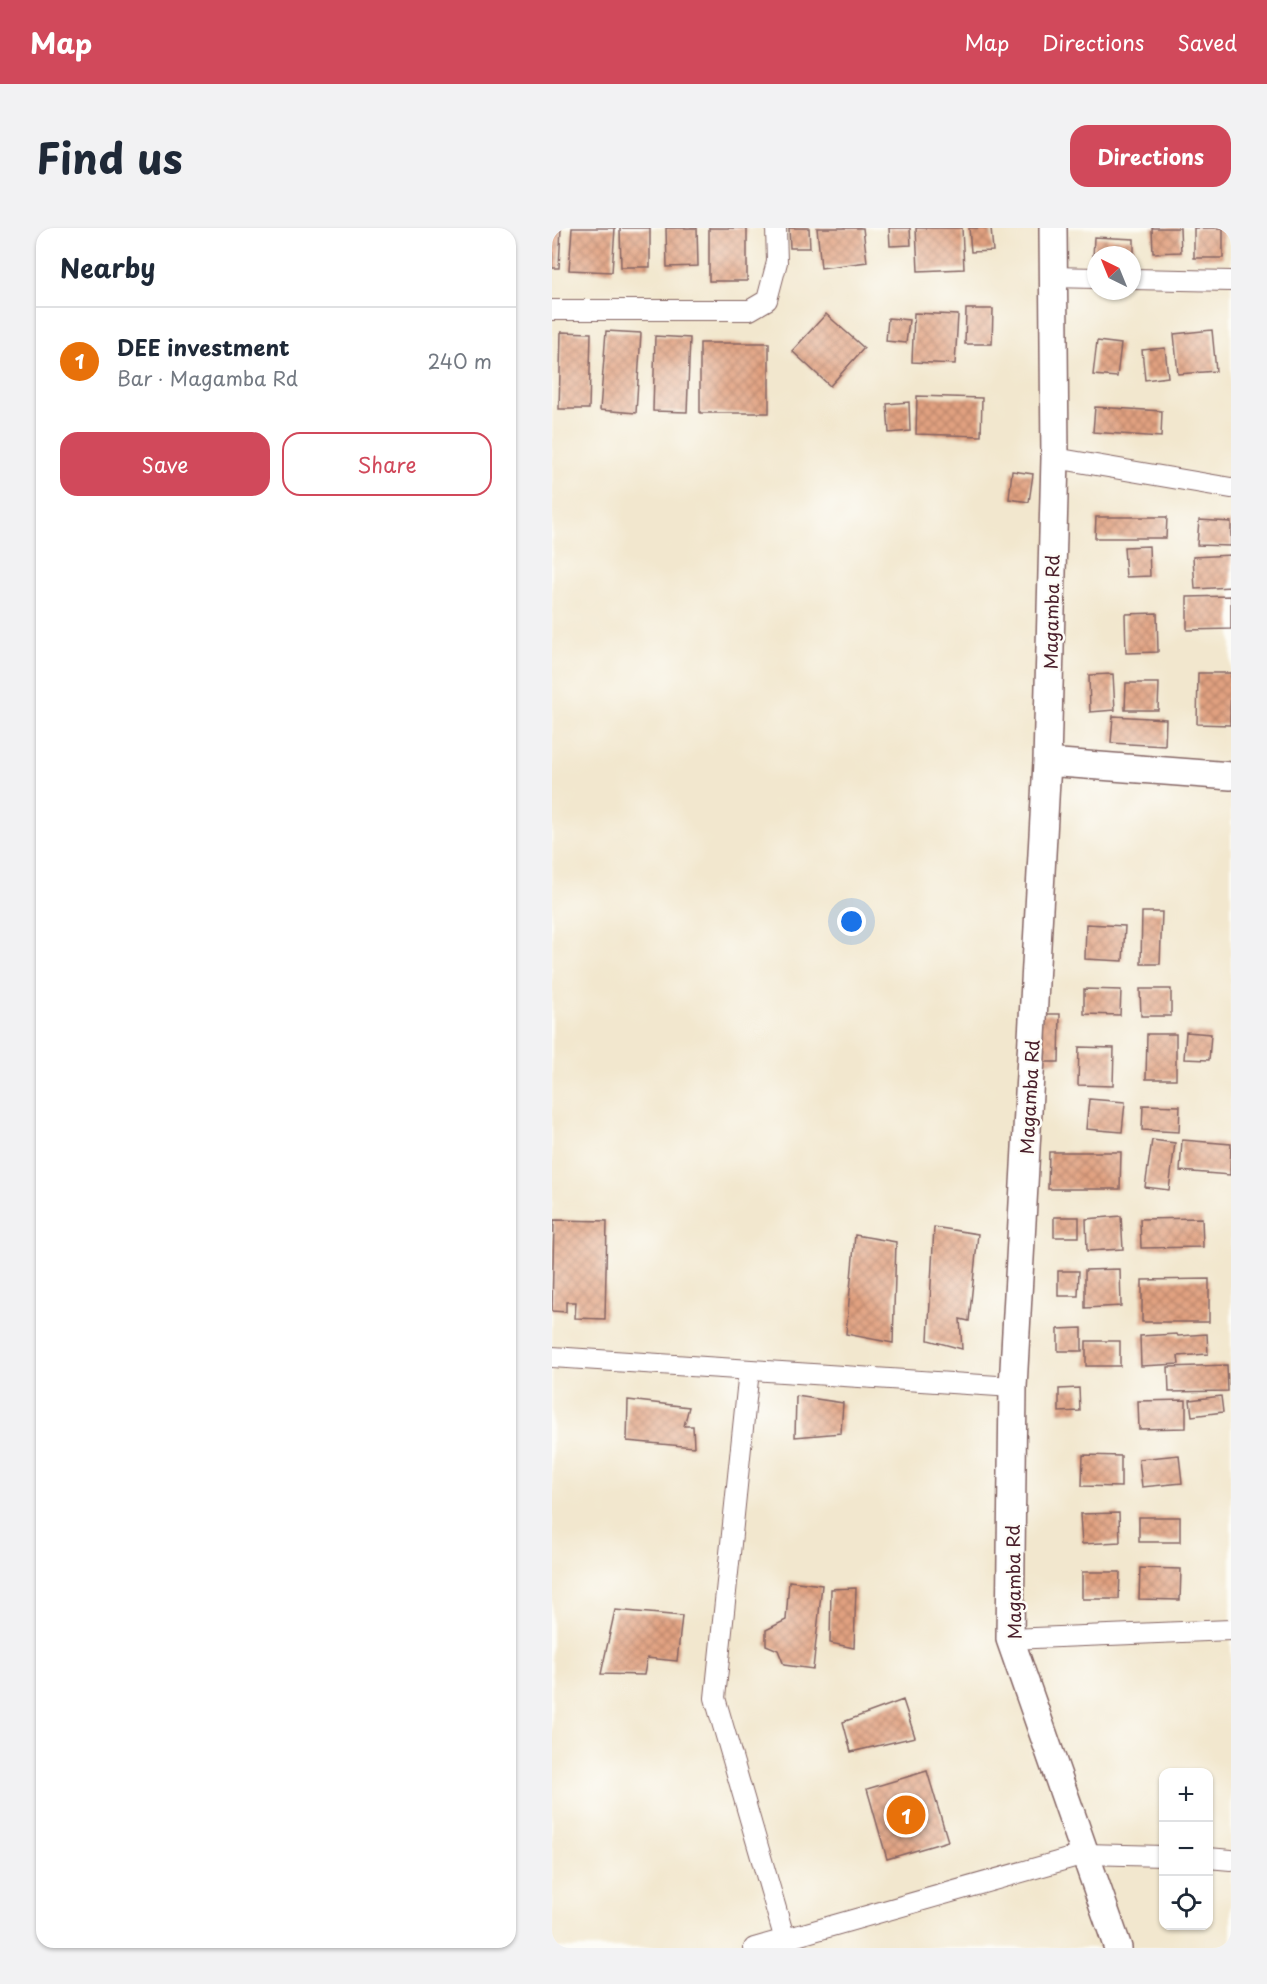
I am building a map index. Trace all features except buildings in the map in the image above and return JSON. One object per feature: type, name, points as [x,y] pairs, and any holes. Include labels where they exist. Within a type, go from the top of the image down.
[{"type":"street","points":[[552,310],[750,310],[767,300],[777,262],[776,228]]},
{"type":"street","name":"Magamba Rd","points":[[1053,228],[1055,458],[1047,762],[1013,1387],[1010,1639],[1118,1948]]},
{"type":"street","points":[[1052,277],[1087,278]]},
{"type":"street","points":[[1141,279],[1231,281]]},
{"type":"street","points":[[1055,458],[1231,488]]},
{"type":"street","points":[[1047,762],[1231,776]]},
{"type":"street","points":[[552,1357],[1013,1387]]},
{"type":"street","points":[[749,1370],[715,1698],[785,1940]]},
{"type":"street","points":[[1010,1639],[1231,1630]]},
{"type":"street","points":[[754,1948],[1085,1854],[1159,1856]]},
{"type":"street","points":[[1213,1858],[1231,1860]]},
{"type":"place","name":"DEE investment","points":[[906,1815]]}]
